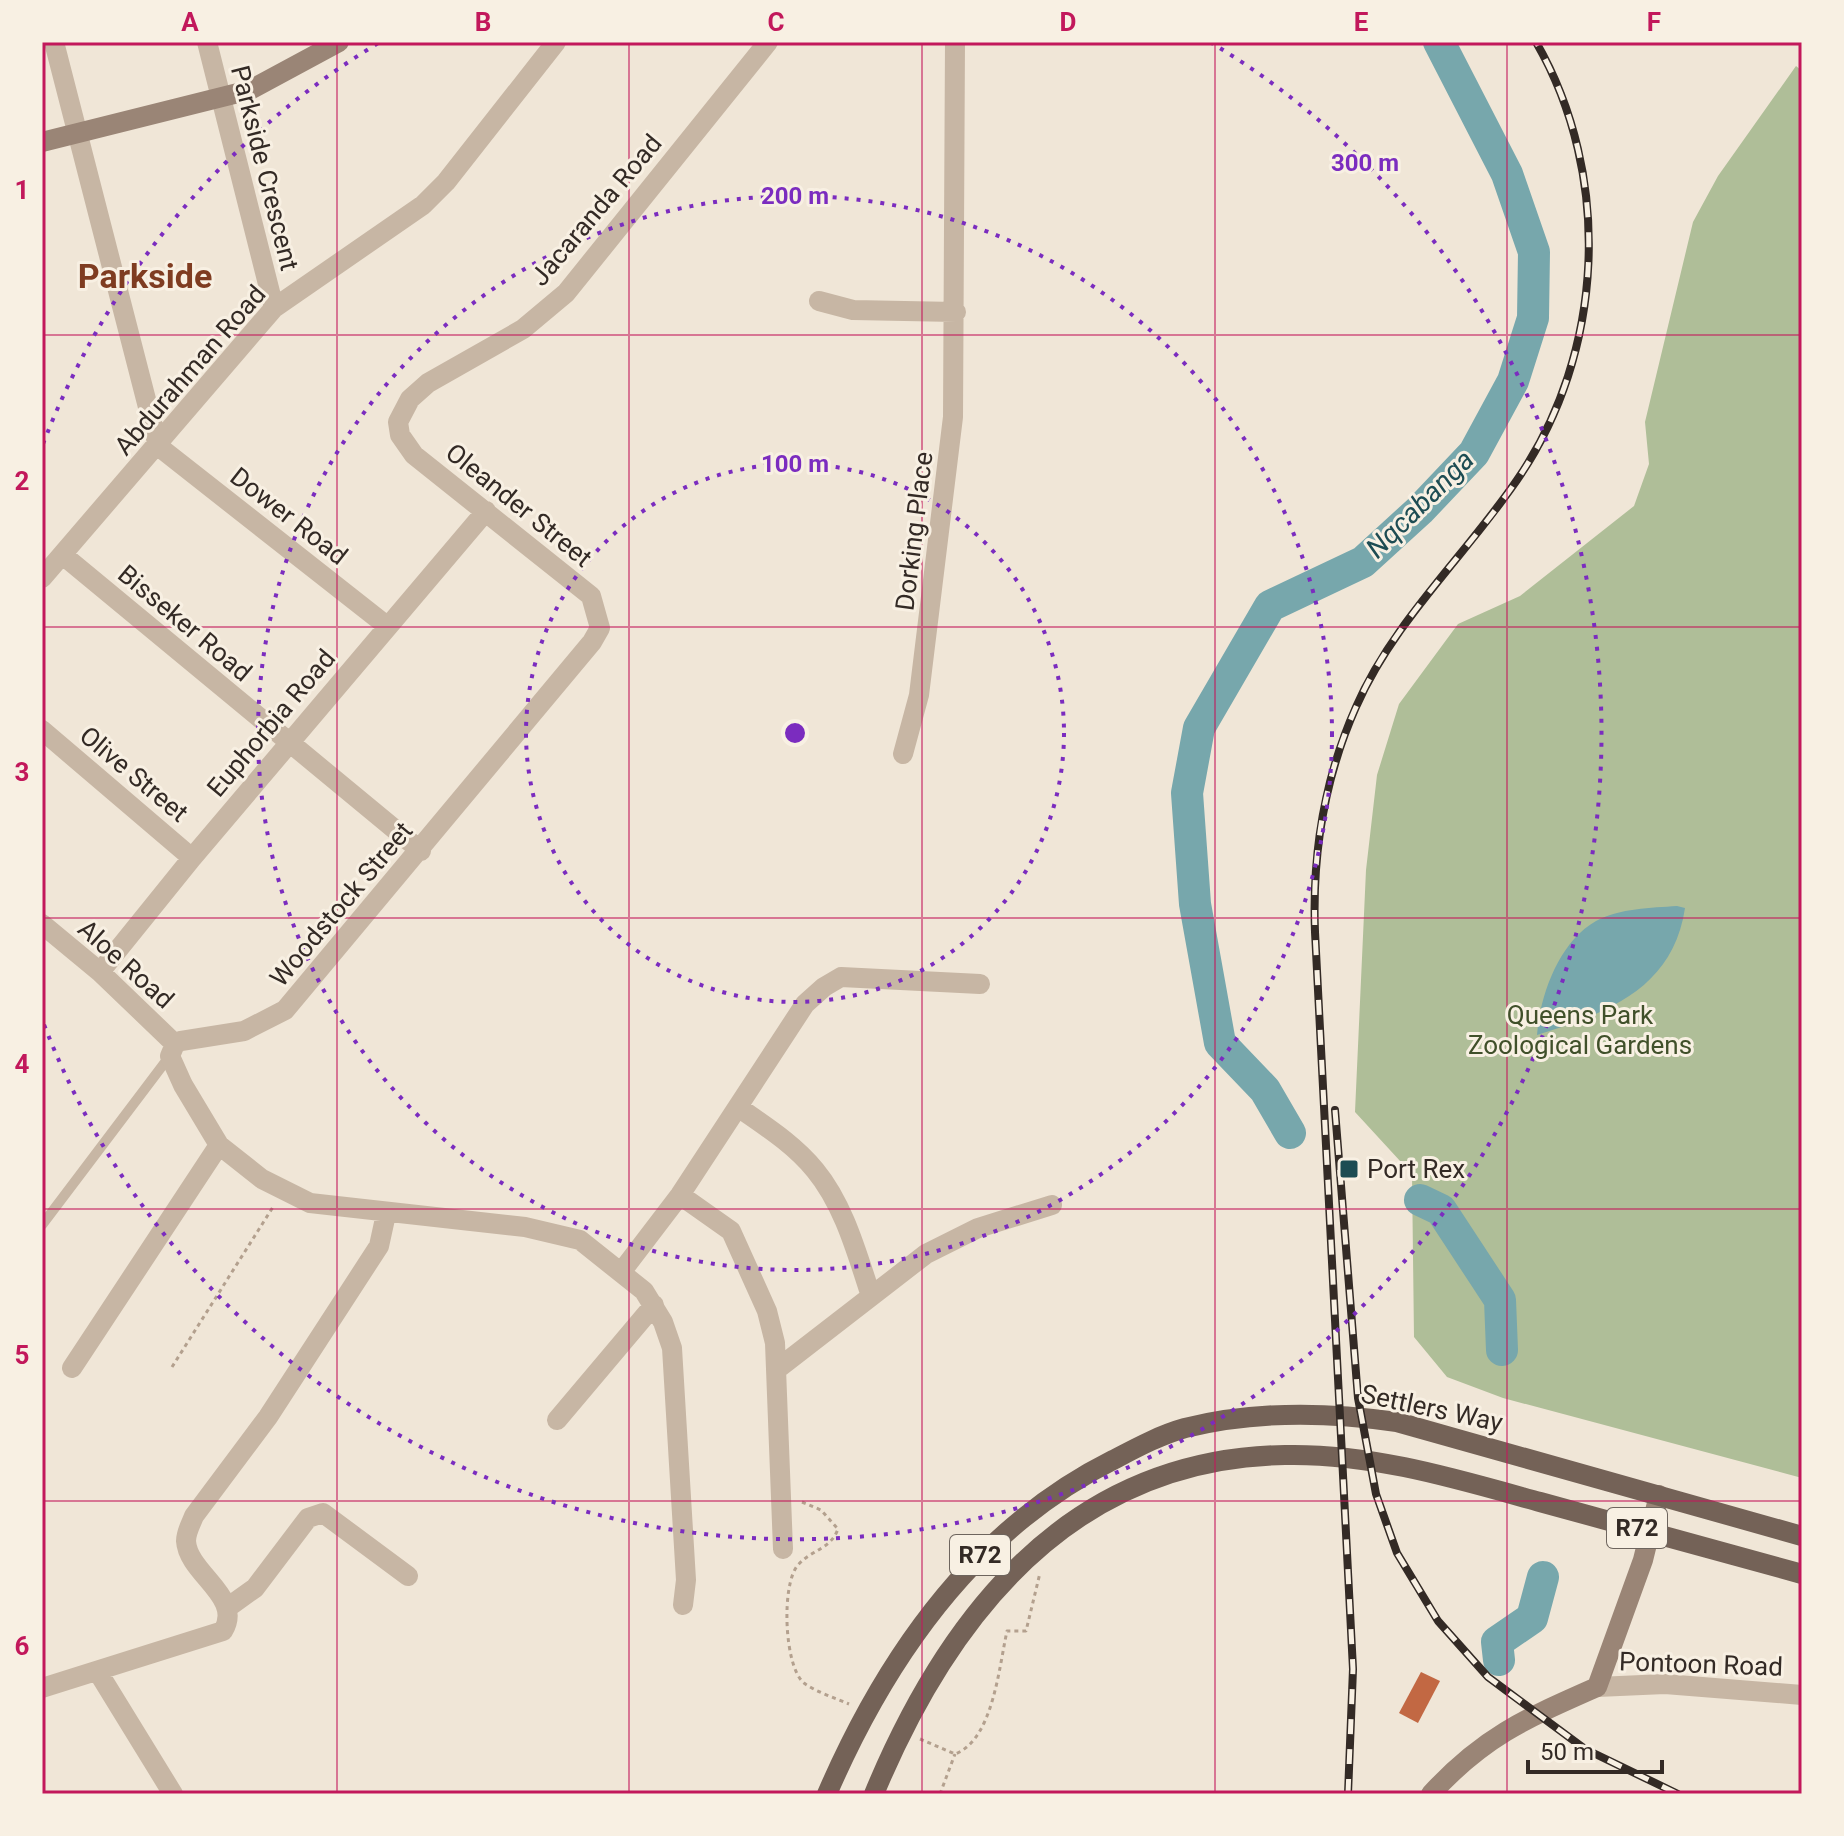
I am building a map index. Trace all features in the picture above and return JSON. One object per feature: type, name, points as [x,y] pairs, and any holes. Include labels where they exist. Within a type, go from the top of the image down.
[{"type":"main road","name":"Settlers Way","points":[[827,1794],[890,1670],[943,1594],[970,1564],[1037,1507],[1085,1474],[1184,1429],[1226,1421],[1328,1415],[1371,1418],[1480,1443],[1802,1536]]},
{"type":"main road","name":"R72","points":[[874,1794],[896,1742],[944,1658],[997,1586],[1045,1541],[1106,1499],[1159,1478],[1236,1459],[1284,1455],[1337,1458],[1413,1469],[1802,1574]]},
{"type":"street","points":[[54,42],[158,446]]},
{"type":"street","name":"Parkside Crescent","points":[[207,42],[274,308]]},
{"type":"street","points":[[42,142],[76,136],[250,90],[339,42]]},
{"type":"street","name":"Abdurahman Road","points":[[42,578],[274,308],[423,205],[446,182],[556,42]]},
{"type":"street","name":"Jacaranda Road","points":[[402,412],[428,383],[523,329],[566,293],[768,42]]},
{"type":"street","name":"Dorking Place","points":[[903,754],[919,695],[929,631],[953,417],[956,312],[955,42]]},
{"type":"street","points":[[819,301],[853,310],[956,312]]},
{"type":"street","name":"Oleander Street","points":[[402,412],[398,422],[400,435],[414,455],[591,596],[600,628],[592,642]]},
{"type":"street","name":"Dower Road","points":[[158,446],[387,626]]},
{"type":"street","name":"Euphorbia Road","points":[[100,972],[192,858],[486,511]]},
{"type":"street","name":"Bisseker Road","points":[[64,556],[421,851]]},
{"type":"street","name":"Woodstock Street","points":[[173,1050],[244,1031],[285,1010],[421,851],[592,642]]},
{"type":"street","name":"Olive Street","points":[[42,730],[192,858]]},
{"type":"street","name":"Aloe Road","points":[[42,924],[100,972],[173,1050]]},
{"type":"street","points":[[622,1271],[680,1195],[805,1004],[841,977],[980,984]]},
{"type":"street","points":[[173,1050],[183,1085],[219,1145],[283,1190],[310,1203],[565,1234],[580,1240],[622,1271],[654,1305],[672,1348],[686,1580],[683,1605]]},
{"type":"street","points":[[738,1107],[793,1147],[817,1171],[851,1239],[871,1296]]},
{"type":"street","points":[[72,1368],[219,1145]]},
{"type":"street","points":[[680,1195],[731,1231],[767,1311],[775,1343],[783,1549]]},
{"type":"street","points":[[776,1370],[926,1254],[978,1228],[1052,1205]]},
{"type":"street","points":[[42,1688],[223,1631],[229,1621],[227,1608],[190,1553],[186,1542],[188,1530],[194,1516],[268,1417],[379,1246],[386,1214]]},
{"type":"street","points":[[557,1420],[654,1305]]},
{"type":"street","name":"Pontoon Road","points":[[1597,1687],[1651,1532],[1659,1495]]},
{"type":"street","points":[[227,1608],[255,1588],[308,1518],[323,1513],[408,1576]]},
{"type":"street","points":[[98,1672],[173,1794]]},
{"type":"street","name":"Pontoon Road","points":[[1431,1794],[1468,1757],[1509,1727],[1597,1687],[1620,1683],[1665,1684],[1802,1695]]},
{"type":"lane","points":[[42,1225],[173,1050]]},
{"type":"path","points":[[172,1367],[283,1190]]},
{"type":"path","points":[[781,1493],[821,1510],[838,1529],[833,1542],[798,1565],[790,1584],[791,1666],[804,1682]]},
{"type":"path","points":[[937,1747],[955,1754],[965,1750],[985,1724],[1007,1631],[1026,1631],[1045,1541]]},
{"type":"path","points":[[940,1794],[955,1754]]},
{"type":"green space","name":"Queens Park Zoological Gardens","points":[[1796,66],[1802,71],[1802,1478],[1503,1398],[1447,1377],[1414,1337],[1412,1174],[1355,1112],[1366,870],[1377,775],[1399,704],[1458,624],[1520,596],[1634,506],[1649,464],[1645,422],[1693,222],[1718,176]]},
{"type":"water","points":[[1677,906],[1685,908],[1678,936],[1667,959],[1651,978],[1611,1007],[1537,1035],[1542,1003],[1554,971],[1583,930],[1615,913]]},
{"type":"building","points":[[1421,1672],[1440,1681],[1418,1723],[1399,1713]]},
{"type":"waterway","name":"Nqcabanga","points":[[1290,1133],[1265,1090],[1220,1043],[1195,904],[1187,793],[1199,728],[1270,606],[1363,562],[1420,510],[1474,453],[1513,381],[1533,318],[1534,252],[1507,174],[1439,42]]},
{"type":"waterway","name":"Nqcabanga","points":[[1420,1200],[1441,1210],[1500,1300],[1502,1350]]},
{"type":"waterway","name":"Nqcabanga","points":[[1499,1660],[1497,1642],[1532,1618],[1543,1577]]},
{"type":"railway","points":[[1348,1794],[1353,1669],[1315,932],[1318,845],[1336,761],[1371,676],[1409,618],[1517,480],[1546,430],[1568,376],[1582,320],[1588,263],[1587,206],[1578,149],[1561,94],[1536,42]]},
{"type":"railway","points":[[1335,1110],[1358,1398],[1376,1494],[1397,1553],[1438,1621],[1488,1677],[1585,1749],[1678,1794]]},
{"type":"place","name":"Port Rex","points":[[1349,1169]]},
{"type":"district","name":"Parkside","points":[[145,276]]}]
